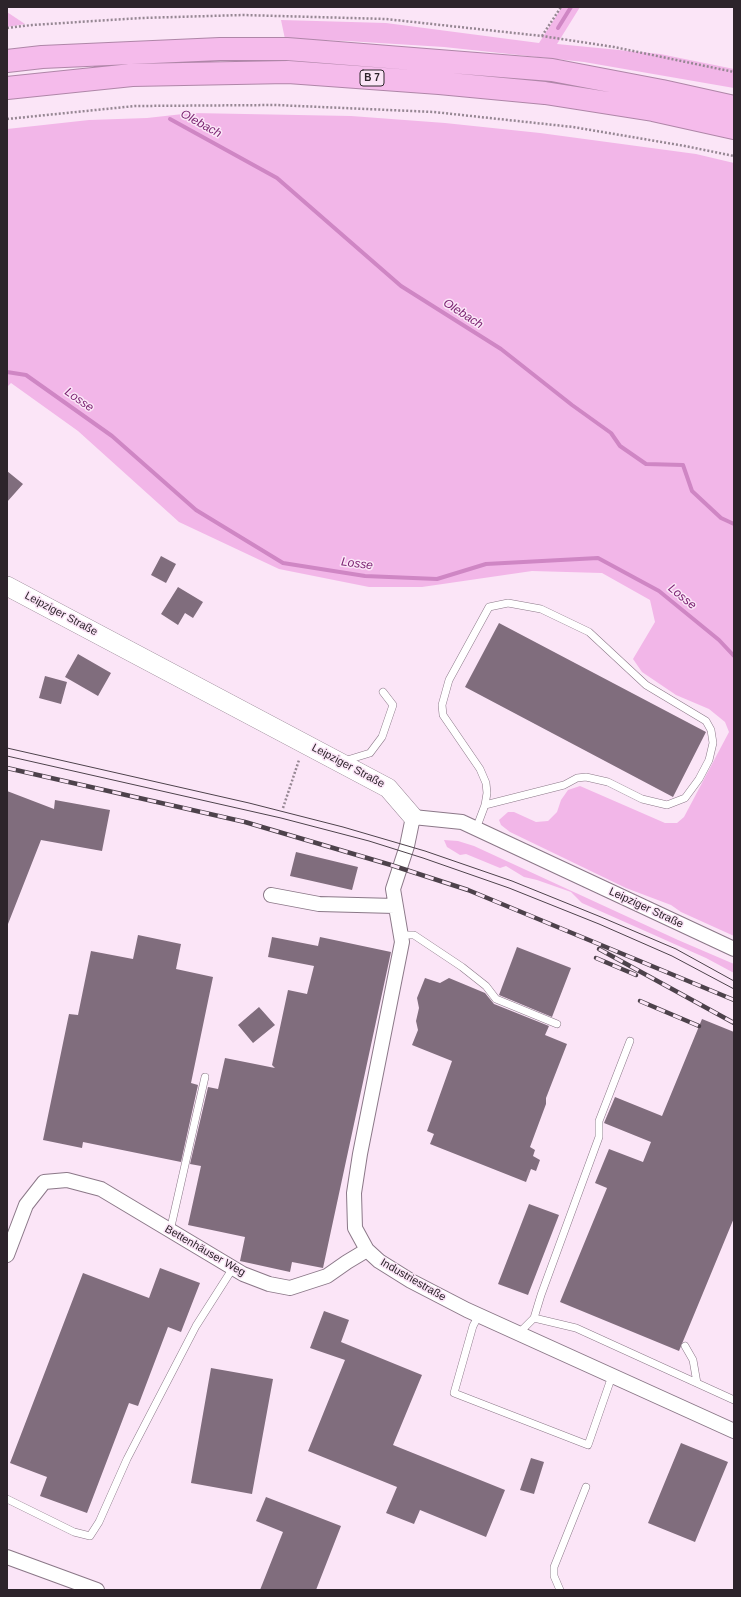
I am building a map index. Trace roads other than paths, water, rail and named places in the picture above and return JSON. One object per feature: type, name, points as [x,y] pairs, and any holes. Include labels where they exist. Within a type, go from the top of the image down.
[{"type":"highway","name":"B 7","points":[[7,61],[42,57],[212,49],[288,49],[552,70],[662,91],[734,107]]},
{"type":"highway","name":"B 7","points":[[7,88],[132,76],[288,72],[439,83],[546,93],[653,110],[734,128]]},
{"type":"street","name":"Leipziger Straße","points":[[7,586],[388,788],[413,817],[462,822],[734,949]]},
{"type":"street","name":"Industriestraße","points":[[413,817],[407,846],[393,889],[402,942],[360,1154],[354,1193],[355,1228],[367,1250],[379,1262],[411,1282],[479,1315],[734,1431]]},
{"type":"street","points":[[271,895],[320,904],[395,906]]},
{"type":"street","name":"Bettenhäuser Weg","points":[[7,1255],[26,1205],[44,1182],[67,1180],[101,1189],[243,1274],[269,1284],[290,1288],[327,1276],[367,1250]]},
{"type":"street","points":[[7,1557],[97,1590]]},
{"type":"lane","points":[[476,829],[485,805],[487,793],[486,783],[480,769],[443,715],[442,705],[449,680],[489,607],[508,603],[541,609],[589,632],[646,685],[706,721],[711,730],[714,742],[709,760],[699,780],[685,798],[667,805],[642,799],[608,782],[586,777],[577,778],[564,785],[485,805]]},
{"type":"lane","points":[[340,762],[370,753],[382,737],[393,705],[383,692]]},
{"type":"lane","points":[[401,935],[414,935],[456,962],[486,986],[496,999],[557,1024]]},
{"type":"lane","points":[[519,1333],[534,1318],[598,1137],[599,1121],[630,1041]]},
{"type":"lane","points":[[170,1231],[206,1076]]},
{"type":"lane","points":[[7,1500],[74,1532],[90,1536],[99,1522],[127,1459],[196,1326],[233,1268]]},
{"type":"lane","points":[[479,1315],[473,1326],[454,1393],[588,1445],[612,1376]]},
{"type":"lane","points":[[534,1318],[576,1328],[734,1400]]},
{"type":"lane","points":[[685,1346],[693,1360],[697,1383]]},
{"type":"lane","points":[[560,1590],[554,1576],[554,1567],[586,1487]]},
{"type":"waterway","points":[[558,28],[571,7]]},
{"type":"waterway","name":"Olebach","points":[[170,119],[277,178],[401,286],[501,349],[572,405],[611,433],[620,446],[646,464],[683,465],[692,491],[721,518],[734,524]]},
{"type":"waterway","name":"Losse","points":[[7,372],[26,375],[112,436],[196,510],[283,563],[365,576],[437,579],[486,564],[598,558],[659,591],[719,640],[734,656]]},
{"type":"tram line","points":[[7,748],[249,803],[343,827],[425,851],[512,881],[601,917],[676,949],[734,981]]},
{"type":"tram line","points":[[7,756],[281,818],[369,841],[423,858],[509,888],[599,924],[672,956],[734,989]]},
{"type":"railway","points":[[7,768],[245,822],[391,865],[468,890],[734,1000]]},
{"type":"railway","points":[[599,949],[734,1023]]},
{"type":"railway","points":[[596,958],[636,975]]},
{"type":"railway","points":[[640,1001],[699,1026]]}]
